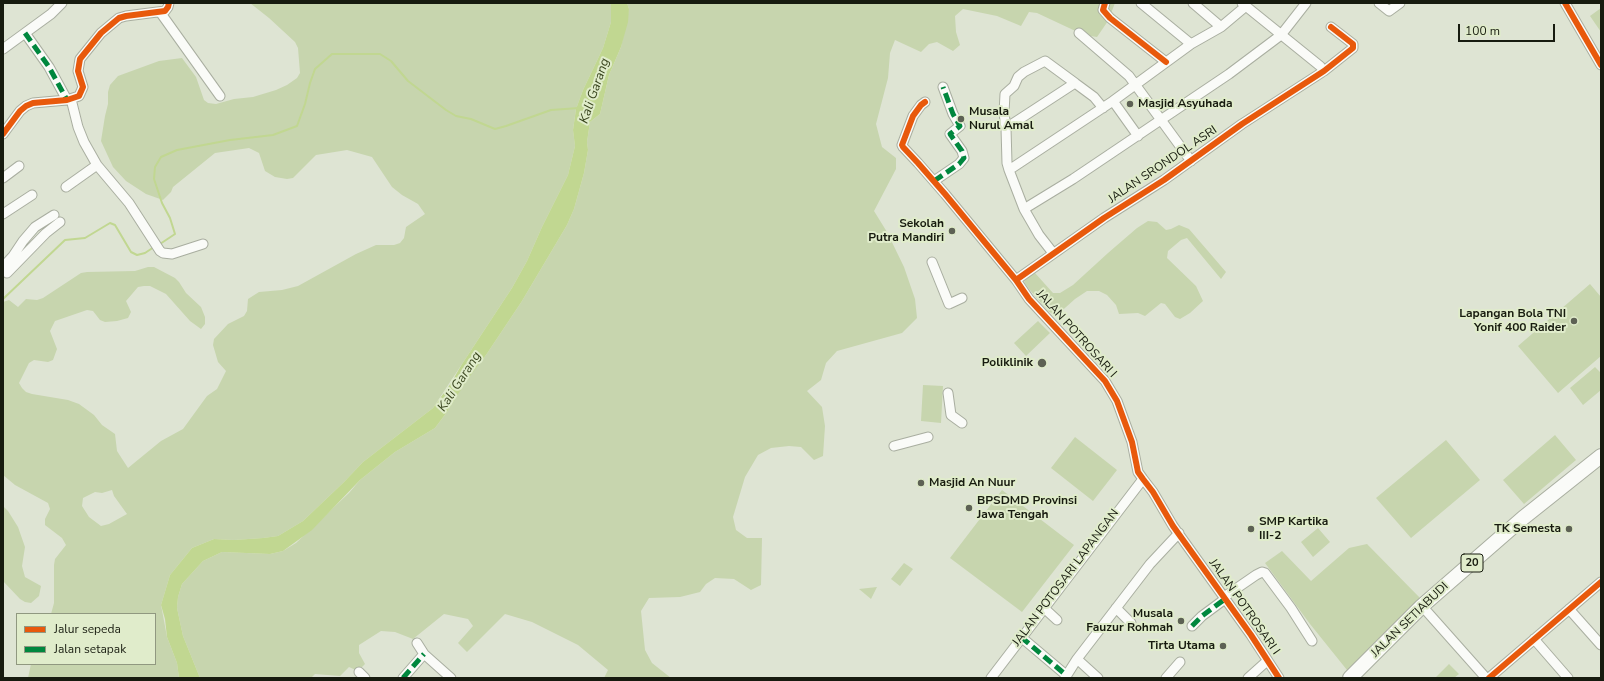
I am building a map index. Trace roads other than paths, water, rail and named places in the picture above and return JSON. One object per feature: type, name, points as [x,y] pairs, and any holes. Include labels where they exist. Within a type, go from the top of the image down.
[{"type":"highway","name":"JALAN SETIABUDI","points":[[1350,678],[1422,606],[1523,518],[1601,456]]},
{"type":"street","points":[[3,49],[51,14],[62,3]]},
{"type":"street","points":[[3,134],[9,123],[20,111],[33,103],[69,100],[79,96],[83,87],[78,71],[80,59],[101,33],[119,18],[167,10],[169,3]]},
{"type":"street","points":[[1105,3],[1103,10],[1110,18],[1166,62]]},
{"type":"street","points":[[1141,3],[1191,44]]},
{"type":"street","points":[[1192,3],[1221,27]]},
{"type":"street","points":[[1024,210],[1138,136],[1229,74],[1281,35],[1306,3]]},
{"type":"street","points":[[1382,4],[1389,11],[1400,3]]},
{"type":"street","points":[[1565,3],[1601,65]]},
{"type":"street","points":[[1009,170],[1103,108],[1191,44],[1221,27],[1244,5],[1320,66],[1324,71]]},
{"type":"street","points":[[160,12],[220,96]]},
{"type":"street","name":"JALAN SRONDOL ASRI","points":[[1016,280],[1053,253],[1191,162],[1242,124],[1324,71],[1354,46],[1354,44],[1332,27]]},
{"type":"street","points":[[25,33],[49,67],[69,100],[84,142],[97,165],[129,203],[160,252],[163,254],[172,254],[203,244]]},
{"type":"street","name":"JALAN SRONDOL ASRI","points":[[1079,33],[1120,67],[1136,85],[1191,162]]},
{"type":"street","points":[[1053,253],[1024,210],[1009,170],[1007,163],[1004,113],[1005,94],[1014,86],[1018,77],[1044,60],[1094,96],[1103,108]]},
{"type":"street","points":[[1006,128],[1075,83]]},
{"type":"street","points":[[934,182],[959,164],[964,158],[962,151],[950,134],[960,126],[953,114],[943,87]]},
{"type":"street","points":[[1113,101],[1138,136]]},
{"type":"street","name":"JALAN POTROSARI I","points":[[925,102],[921,105],[914,116],[902,145],[918,162],[1016,280],[1029,299],[1105,381],[1117,400],[1132,442],[1138,472],[1178,533],[1225,598],[1279,678]]},
{"type":"street","points":[[3,115],[9,123]]},
{"type":"street","points":[[66,187],[97,165]]},
{"type":"street","points":[[3,178],[19,166]]},
{"type":"street","points":[[3,214],[32,195]]},
{"type":"street","points":[[7,271],[46,233],[57,219]]},
{"type":"street","points":[[932,262],[949,304],[962,298]]},
{"type":"street","points":[[948,393],[951,415],[962,424]]},
{"type":"street","points":[[894,446],[928,437]]},
{"type":"street","name":"JALAN POTOSARI LAPANGAN","points":[[991,678],[1143,479]]},
{"type":"street","points":[[1021,637],[1066,677],[1077,659],[1150,564],[1178,533]]},
{"type":"street","points":[[1192,626],[1225,598],[1262,572],[1265,573],[1291,608],[1312,641]]},
{"type":"street","points":[[1422,606],[1488,678],[1601,582]]},
{"type":"street","points":[[1044,608],[1057,620]]},
{"type":"street","points":[[1116,608],[1131,623]]},
{"type":"street","points":[[1569,609],[1601,646]]},
{"type":"street","points":[[1534,640],[1568,678]]},
{"type":"street","points":[[417,643],[424,654],[451,678]]},
{"type":"street","points":[[403,678],[424,654]]},
{"type":"street","points":[[1077,659],[1098,678]]},
{"type":"street","points":[[1248,678],[1268,661]]},
{"type":"street","points":[[1166,678],[1180,662]]},
{"type":"water","name":"Kali Garang","points":[[611,3],[627,3],[629,9],[628,22],[621,47],[609,75],[600,114],[590,122],[587,142],[588,150],[584,173],[574,209],[567,225],[522,301],[435,428],[395,452],[360,480],[312,530],[283,551],[270,554],[222,552],[203,561],[182,584],[178,597],[177,608],[183,636],[200,678],[179,678],[177,663],[167,637],[165,619],[161,605],[170,575],[192,548],[214,539],[234,540],[278,536],[303,521],[363,462],[433,408],[451,383],[512,288],[527,261],[568,175],[575,146],[573,130],[576,109],[583,90],[603,48],[611,22]]},
{"type":"waterway","name":"Kali Garang","points":[[160,244],[175,234],[154,179],[155,167],[161,157],[177,150],[230,140],[273,135],[297,126],[315,69],[332,54],[380,54],[391,61],[408,81],[446,110],[456,116],[471,119],[495,129],[551,110],[579,108]]},
{"type":"waterway","points":[[3,299],[65,240],[85,238],[110,223],[115,225],[131,252],[137,255],[145,253],[154,247]]},
{"type":"place","name":"Masjid Asyuhada","points":[[1130,104]]},
{"type":"place","name":"Musala Nurul Amal","points":[[961,119]]},
{"type":"place","name":"Sekolah Putra Mandiri","points":[[952,231]]},
{"type":"place","name":"Lapangan Bola TNI Yonif 400 Raider","points":[[1574,321]]},
{"type":"place","name":"Poliklinik","points":[[1042,363]]},
{"type":"place","name":"Masjid An Nuur","points":[[921,483]]},
{"type":"place","name":"BPSDMD Provinsi Jawa Tengah","points":[[969,508]]},
{"type":"place","name":"SMP Kartika III-2","points":[[1251,529]]},
{"type":"place","name":"TK Semesta","points":[[1569,529]]},
{"type":"place","name":"Musala Fauzur Rohmah","points":[[1181,621]]},
{"type":"place","name":"Tirta Utama","points":[[1223,646]]}]
